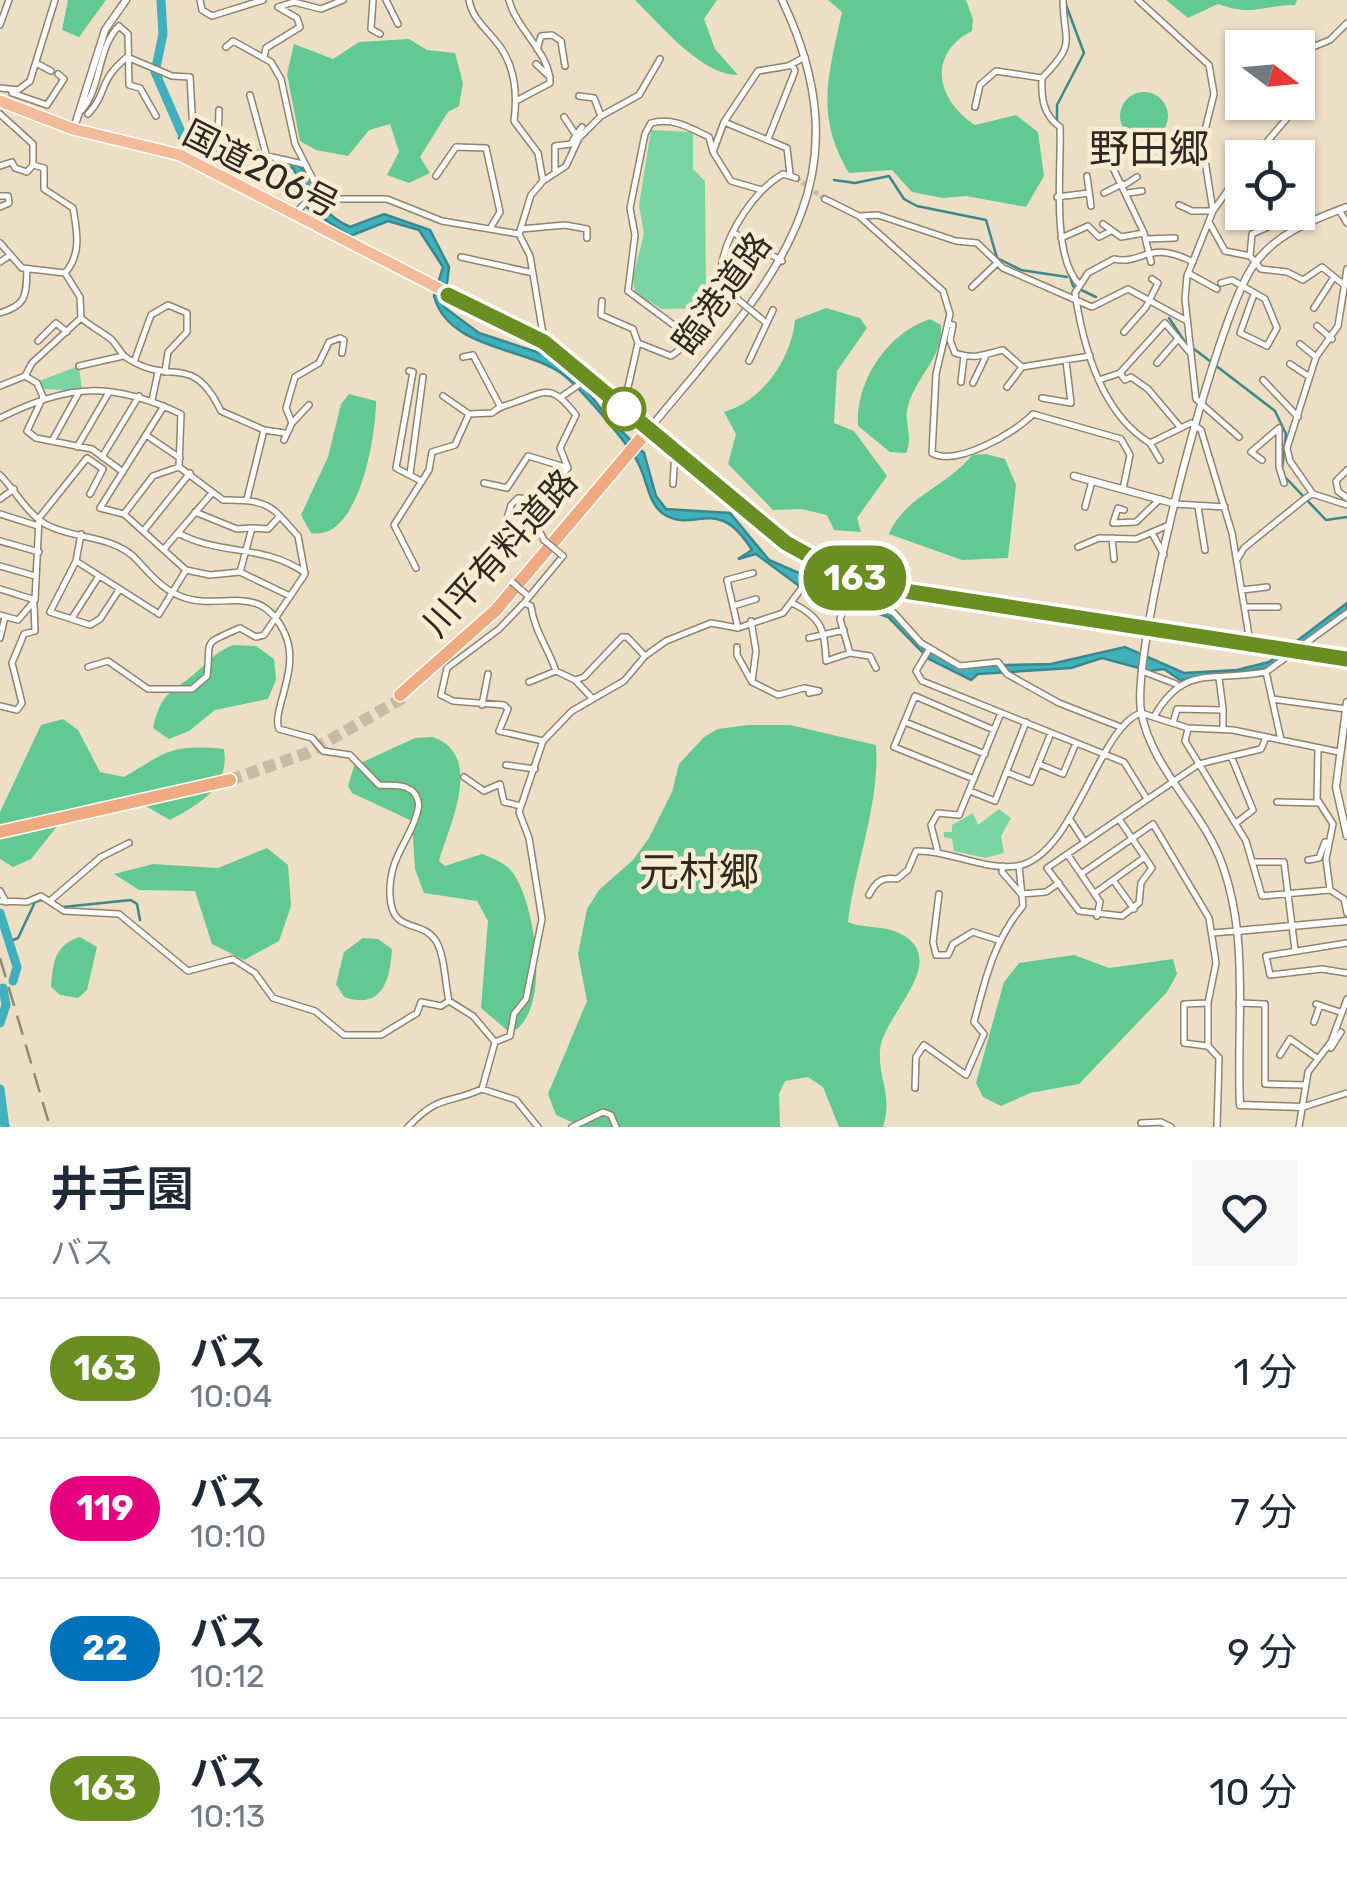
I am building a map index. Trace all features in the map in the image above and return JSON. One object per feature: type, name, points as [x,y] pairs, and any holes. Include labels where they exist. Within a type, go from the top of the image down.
[{"type":"highway","name":"国道206号","points":[[2,93],[73,129],[180,155],[544,342]]},
{"type":"highway","points":[[544,342],[818,566],[898,590],[1347,659]]},
{"type":"highway","name":"川平有料道路","points":[[401,696],[496,610],[650,428]]},
{"type":"highway","points":[[0,830],[228,779]]},
{"type":"street","points":[[0,25],[9,0]]},
{"type":"street","points":[[2,93],[26,86],[54,0]]},
{"type":"street","points":[[84,113],[105,30],[126,0]]},
{"type":"street","points":[[200,0],[202,10],[212,16],[263,0]]},
{"type":"street","points":[[264,57],[266,48],[300,27],[296,18],[278,7],[294,2],[321,8],[344,0]]},
{"type":"street","points":[[373,0],[378,13]]},
{"type":"street","points":[[373,0],[369,30],[380,34]]},
{"type":"street","points":[[386,0],[398,24]]},
{"type":"street","points":[[469,0],[475,18],[506,54],[516,101],[514,120],[538,154],[543,181]]},
{"type":"street","points":[[509,0],[550,77],[550,82],[516,101]]},
{"type":"street","name":"臨港道路","points":[[650,428],[782,261],[798,227],[814,167],[813,90],[805,56],[782,0]]},
{"type":"street","points":[[1063,0],[1069,43],[1063,56],[1042,78],[1045,111],[1057,125],[1061,238],[1078,288]]},
{"type":"street","points":[[1138,0],[1209,65],[1214,94],[1202,142],[1214,211]]},
{"type":"street","points":[[1315,46],[1330,40],[1347,23]]},
{"type":"street","points":[[73,129],[90,100],[109,40],[119,26],[128,34],[129,86],[140,88],[156,116]]},
{"type":"street","points":[[538,52],[540,36],[552,35],[566,52],[566,66]]},
{"type":"street","points":[[226,47],[236,41],[264,57],[281,79],[303,164],[323,200]]},
{"type":"street","points":[[713,152],[724,122],[758,71],[792,64],[805,56]]},
{"type":"street","points":[[84,113],[100,101],[104,77],[126,57]]},
{"type":"street","points":[[126,57],[190,77],[194,136],[303,164]]},
{"type":"street","points":[[544,342],[544,316],[520,232],[532,195],[555,170],[566,166],[579,138],[601,116],[639,95],[660,59]]},
{"type":"street","points":[[2,93],[46,106],[64,78],[36,63]]},
{"type":"street","points":[[536,64],[550,77]]},
{"type":"street","points":[[768,139],[796,72],[792,64]]},
{"type":"street","points":[[975,107],[980,86],[996,71],[1042,78]]},
{"type":"street","points":[[250,95],[266,154]]},
{"type":"street","points":[[528,95],[536,100]]},
{"type":"street","points":[[579,96],[594,98],[601,116]]},
{"type":"street","points":[[218,144],[219,110]]},
{"type":"street","points":[[0,114],[29,138],[32,165]]},
{"type":"street","points":[[564,118],[576,136]]},
{"type":"street","points":[[1268,140],[1286,120]]},
{"type":"street","points":[[688,335],[628,291],[635,235],[630,208],[644,134],[652,124],[674,121],[698,129],[709,136],[713,152],[731,180],[762,190]]},
{"type":"street","points":[[638,343],[671,356],[685,346],[688,335],[701,327],[722,297],[720,268],[734,234],[762,190],[783,174],[793,176],[787,148],[724,122]]},
{"type":"street","points":[[555,170],[555,146],[571,144],[582,127]]},
{"type":"street","points":[[436,176],[456,147],[486,148],[500,212],[490,227]]},
{"type":"street","points":[[0,166],[12,162],[20,172],[32,165],[44,168],[44,189],[74,208],[78,241],[74,263],[65,273]]},
{"type":"street","points":[[1113,168],[1145,236],[1150,262]]},
{"type":"street","points":[[1087,176],[1091,206]]},
{"type":"street","points":[[1104,192],[1138,177]]},
{"type":"street","points":[[1128,193],[1142,191]]},
{"type":"street","points":[[1057,197],[1089,193]]},
{"type":"street","points":[[1225,195],[1214,211],[1188,274],[1187,321],[1196,399],[1239,437]]},
{"type":"street","points":[[0,196],[8,196],[9,204],[0,207]]},
{"type":"street","points":[[1068,196],[1072,207]]},
{"type":"street","points":[[294,215],[305,203],[387,199],[442,221],[520,232],[576,226],[587,229],[587,238]]},
{"type":"street","points":[[825,200],[859,216],[943,291],[948,324],[936,374],[932,453],[951,459],[1008,436],[1033,414],[1122,439],[1130,455],[1123,489]]},
{"type":"street","points":[[1179,205],[1192,212],[1214,211]]},
{"type":"street","points":[[1347,223],[1343,208],[1280,239],[1254,264],[1229,310],[1176,504],[1139,670],[1141,713],[1155,753],[1221,861],[1237,931],[1240,1105],[1303,1107],[1347,1093]]},
{"type":"street","points":[[859,216],[878,215],[956,241],[977,242],[997,263],[1076,302],[1096,307],[1128,289],[1187,321]]},
{"type":"street","points":[[1103,224],[1109,232],[1121,236],[1175,238]]},
{"type":"street","points":[[1210,224],[1225,250],[1250,256]]},
{"type":"street","points":[[1061,238],[1088,226],[1099,237],[1109,232]]},
{"type":"street","points":[[1260,230],[1252,234],[1250,256],[1254,264],[1303,280],[1322,267],[1343,284]]},
{"type":"street","points":[[734,234],[782,261]]},
{"type":"street","points":[[0,243],[9,256],[27,269],[65,273]]},
{"type":"street","points":[[1160,460],[1150,443],[1106,398],[1076,302],[1078,288],[1088,273],[1114,259],[1123,261],[1149,251],[1176,254],[1193,262]]},
{"type":"street","points":[[0,262],[9,256]]},
{"type":"street","points":[[461,257],[532,273]]},
{"type":"street","points":[[972,287],[997,263]]},
{"type":"street","points":[[0,313],[20,307],[26,300],[27,269]]},
{"type":"street","points":[[1308,497],[1288,454],[1308,376],[1316,357],[1332,339],[1345,300],[1343,284],[1347,269]]},
{"type":"street","points":[[0,386],[25,376],[32,362],[81,318],[80,297],[65,273]]},
{"type":"street","points":[[1188,274],[1219,286],[1232,280],[1265,298],[1277,328],[1267,346],[1240,333],[1254,294]]},
{"type":"street","points":[[1314,308],[1334,277]]},
{"type":"street","points":[[1124,332],[1150,302],[1158,283],[1152,279]]},
{"type":"street","points":[[722,297],[736,298],[764,321]]},
{"type":"street","points":[[602,301],[601,315],[633,329],[638,343],[624,408]]},
{"type":"street","points":[[134,362],[151,316],[168,306],[186,313],[187,332],[168,352],[152,400]]},
{"type":"street","points":[[749,360],[764,321],[773,310]]},
{"type":"street","points":[[81,318],[111,338],[124,356],[134,362],[162,372],[193,373],[208,386],[220,411],[264,430],[284,437],[309,405]]},
{"type":"street","points":[[38,341],[56,323],[67,332]]},
{"type":"street","points":[[948,324],[953,325],[950,340],[955,352],[985,358],[1004,350],[1022,367]]},
{"type":"street","points":[[1099,380],[1120,373],[1165,324],[1191,352]]},
{"type":"street","points":[[1317,326],[1332,339]]},
{"type":"street","points":[[292,422],[286,408],[295,376],[318,363],[329,342],[340,338],[342,352]]},
{"type":"street","points":[[1157,363],[1178,340]]},
{"type":"street","points":[[1300,344],[1316,357]]},
{"type":"street","points":[[462,357],[472,354],[500,406]]},
{"type":"street","points":[[79,366],[124,356]]},
{"type":"street","points":[[960,382],[964,356]]},
{"type":"street","points":[[1006,387],[1022,367],[1090,356]]},
{"type":"street","points":[[973,383],[985,358]]},
{"type":"street","points":[[1042,398],[1071,403],[1066,361]]},
{"type":"street","points":[[1290,364],[1308,376]]},
{"type":"street","points":[[409,371],[413,372],[396,468],[421,481]]},
{"type":"street","points":[[1120,373],[1125,380],[1132,377],[1143,383],[1180,428]]},
{"type":"street","points":[[25,376],[37,383],[42,397],[27,431],[77,448],[92,449],[122,472]]},
{"type":"street","points":[[410,474],[423,377]]},
{"type":"street","points":[[561,396],[586,380]]},
{"type":"street","points":[[1263,380],[1298,417]]},
{"type":"street","points":[[0,418],[66,390],[78,394],[139,396],[181,414],[180,466]]},
{"type":"street","points":[[442,396],[469,414],[492,414],[500,406],[541,390],[561,396],[576,415],[560,448],[568,468]]},
{"type":"street","points":[[52,441],[78,394]]},
{"type":"street","points":[[77,448],[108,394]]},
{"type":"street","points":[[102,457],[139,396]]},
{"type":"street","points":[[164,406],[100,508],[124,514],[145,529],[186,570],[210,575],[240,572],[290,596]]},
{"type":"street","points":[[416,568],[394,526],[429,470],[432,452],[455,445],[469,414]]},
{"type":"street","points":[[1150,443],[1191,423],[1198,426],[1225,507],[1251,645]]},
{"type":"street","points":[[1262,460],[1251,452],[1279,428],[1279,467],[1284,483]]},
{"type":"street","points":[[246,500],[264,430]]},
{"type":"street","points":[[146,436],[180,458]]},
{"type":"street","points":[[673,484],[676,449]]},
{"type":"street","points":[[484,483],[507,488],[528,456],[568,468]]},
{"type":"street","points":[[0,706],[18,710],[22,703],[12,663],[24,634],[36,632],[39,518],[87,458],[103,469],[90,494]]},
{"type":"street","points":[[88,667],[108,661],[148,689],[192,689],[207,676],[206,648],[211,640],[240,628],[256,637],[264,636],[306,574],[298,536],[280,516],[266,505],[222,500],[180,466]]},
{"type":"street","points":[[124,514],[153,476],[180,466]]},
{"type":"street","points":[[543,741],[498,732],[508,709],[453,702],[441,694],[446,668],[499,629],[562,556],[544,540],[536,524],[555,480],[568,468]]},
{"type":"street","points":[[145,529],[190,473]]},
{"type":"street","points":[[1345,474],[1336,488],[1347,501]]},
{"type":"street","points":[[0,475],[46,524],[82,534],[133,557],[142,570],[171,593],[207,602],[238,598],[274,616],[286,636],[290,654],[288,692],[276,716],[279,729],[312,738],[323,751],[350,755],[379,785],[408,787],[416,795],[419,808],[399,846],[390,895],[393,911],[402,924],[426,930],[438,943],[448,1002]]},
{"type":"street","points":[[1074,476],[1176,504],[1225,507]]},
{"type":"street","points":[[1085,507],[1092,481]]},
{"type":"street","points":[[0,499],[14,489]]},
{"type":"street","points":[[164,548],[212,492]]},
{"type":"street","points":[[1237,561],[1244,548],[1308,497],[1347,501]]},
{"type":"street","points":[[501,539],[512,504],[518,498],[547,500]]},
{"type":"street","points":[[1124,510],[1118,508],[1113,523],[1136,522],[1160,499]]},
{"type":"street","points":[[1198,507],[1205,550]]},
{"type":"street","points":[[196,512],[236,529],[268,529],[280,516]]},
{"type":"street","points":[[0,514],[38,526]]},
{"type":"street","points":[[1078,546],[1092,540],[1136,539],[1172,524]]},
{"type":"street","points":[[240,572],[252,528]]},
{"type":"street","points":[[178,533],[216,550],[248,549],[274,554],[306,574]]},
{"type":"street","points":[[1152,533],[1164,555]]},
{"type":"street","points":[[82,534],[76,560],[50,604],[50,612],[90,625],[100,620],[119,590]]},
{"type":"street","points":[[1112,538],[1113,559]]},
{"type":"street","points":[[0,541],[38,552]]},
{"type":"street","points":[[76,560],[159,614],[186,570]]},
{"type":"street","points":[[0,566],[35,576]]},
{"type":"street","points":[[495,1042],[510,1036],[514,1014],[526,999],[542,920],[521,806],[543,741],[572,711],[624,681],[645,656],[696,626],[711,622],[738,628],[777,616],[804,590],[818,566],[850,595],[894,613],[929,649],[960,666],[1003,666],[1008,674],[1059,702],[1118,726]]},
{"type":"street","points":[[738,628],[727,580],[753,574]]},
{"type":"street","points":[[72,618],[98,576]]},
{"type":"street","points":[[512,582],[527,595]]},
{"type":"street","points":[[1242,590],[1268,588]]},
{"type":"street","points":[[0,590],[34,602]]},
{"type":"street","points":[[850,595],[840,620],[850,653]]},
{"type":"street","points":[[733,606],[756,599]]},
{"type":"street","points":[[0,638],[3,616],[18,620],[34,602]]},
{"type":"street","points":[[524,603],[531,606],[534,628],[545,640],[556,671],[575,680],[593,699]]},
{"type":"street","points":[[792,603],[815,614],[826,634],[826,661],[850,653],[870,656],[876,668]]},
{"type":"street","points":[[1244,608],[1278,607]]},
{"type":"street","points":[[1139,670],[1176,684],[1266,672],[1344,618]]},
{"type":"street","points":[[752,621],[756,651],[752,682]]},
{"type":"street","points":[[809,638],[844,630]]},
{"type":"street","points":[[575,680],[584,677],[622,638],[627,637],[645,656]]},
{"type":"street","points":[[738,647],[736,654],[752,682],[778,695],[804,688],[819,691],[809,693]]},
{"type":"street","points":[[929,649],[916,671],[922,681],[1124,762],[1147,799]]},
{"type":"street","points":[[529,682],[556,671]]},
{"type":"street","points":[[1266,672],[1281,740]]},
{"type":"street","points":[[482,705],[488,674]]},
{"type":"street","points":[[1220,678],[1223,728]]},
{"type":"street","points":[[1154,717],[1176,684]]},
{"type":"street","points":[[974,779],[894,747],[904,722],[915,696],[994,730]]},
{"type":"street","points":[[1272,699],[1346,706],[1336,787],[1341,824],[1347,836]]},
{"type":"street","points":[[1172,724],[1177,709],[1223,710]]},
{"type":"street","points":[[938,853],[931,825],[938,813],[959,815],[1002,712]]},
{"type":"street","points":[[869,894],[874,884],[885,878],[897,879],[908,870],[916,850],[1003,866],[1019,866],[1040,853],[1069,818],[1118,726],[1141,713],[1188,728],[1223,728],[1339,752]]},
{"type":"street","points":[[904,722],[984,754]]},
{"type":"street","points":[[970,791],[995,800],[1026,722]]},
{"type":"street","points":[[1188,728],[1185,741],[1236,823],[1254,862],[1262,896],[1330,890],[1344,899],[1347,913]]},
{"type":"street","points":[[1006,772],[1031,782],[1051,732]]},
{"type":"street","points":[[1119,819],[1152,868],[1141,882],[1140,903],[1122,916],[1079,911],[1047,868],[1199,764],[1261,750],[1266,738]]},
{"type":"street","points":[[1039,764],[1063,774],[1076,743]]},
{"type":"street","points":[[1318,749],[1319,803]]},
{"type":"street","points":[[1231,756],[1253,810],[1236,823]]},
{"type":"street","points":[[506,764],[535,769]]},
{"type":"street","points":[[464,778],[484,791],[500,784],[504,802],[521,806]]},
{"type":"street","points":[[1277,802],[1319,803],[1341,824]]},
{"type":"street","points":[[1069,818],[1085,842]]},
{"type":"street","points":[[1081,874],[1154,824],[1158,826],[1210,918],[1216,963],[1208,1003],[1208,1046]]},
{"type":"street","points":[[1330,890],[1330,843],[1341,824]]},
{"type":"street","points":[[1308,860],[1318,858],[1325,842],[1330,843]]},
{"type":"street","points":[[52,900],[101,858],[129,843]]},
{"type":"street","points":[[1068,854],[1100,902],[1097,916]]},
{"type":"street","points":[[1094,894],[1145,858]]},
{"type":"street","points":[[1254,862],[1284,862],[1294,950]]},
{"type":"street","points":[[1003,866],[1002,872],[1021,894]]},
{"type":"street","points":[[915,1088],[916,1057],[924,1045],[962,1076],[966,1075],[984,1034],[974,1022],[999,940],[1022,906],[1019,866]]},
{"type":"street","points":[[1113,880],[1134,908]]},
{"type":"street","points":[[1021,894],[1046,892],[1058,883]]},
{"type":"street","points":[[0,891],[8,904]]},
{"type":"street","points":[[939,894],[936,955],[948,955],[953,944],[972,932],[999,940]]},
{"type":"street","points":[[0,901],[8,904],[41,896],[64,910],[119,914],[193,973],[233,959],[255,973],[274,998],[315,1012],[344,1035],[380,1035],[416,1014],[421,1002],[441,1006],[448,1002]]},
{"type":"street","points":[[1212,933],[1347,922]]},
{"type":"street","points":[[1347,943],[1268,953],[1268,973],[1347,972]]},
{"type":"street","points":[[1299,1127],[1305,1085],[1334,1036],[1347,999]]},
{"type":"street","points":[[448,1002],[474,1016],[495,1042]]},
{"type":"street","points":[[1208,1003],[1184,1004],[1184,1043],[1208,1046],[1220,1058],[1217,1127]]},
{"type":"street","points":[[1239,1003],[1265,1004],[1265,1084],[1305,1085]]},
{"type":"street","points":[[1314,1022],[1318,1004],[1340,1012]]},
{"type":"street","points":[[1319,1057],[1341,1032]]},
{"type":"street","points":[[1280,1055],[1290,1039],[1319,1057]]},
{"type":"street","points":[[482,1089],[495,1042]]},
{"type":"street","points":[[408,1127],[436,1101],[466,1097],[482,1089],[516,1100],[538,1127]]},
{"type":"street","points":[[572,1127],[603,1112],[610,1115],[616,1127]]},
{"type":"street","points":[[1141,1123],[1162,1122],[1171,1127]]},
{"type":"green space","points":[[68,0],[106,0],[79,37],[62,30]]},
{"type":"green space","points":[[635,0],[717,0],[704,19],[715,49],[738,75],[724,73],[696,58]]},
{"type":"green space","points":[[828,0],[966,0],[973,19],[972,31],[948,52],[943,64],[945,90],[962,115],[975,125],[1016,115],[1038,132],[1044,176],[1026,207],[966,196],[943,198],[912,192],[892,170],[849,173],[831,132],[828,112],[829,75],[842,12]]},
{"type":"green space","points":[[1166,0],[1297,0],[1295,5],[1249,10],[1218,4],[1188,18]]},
{"type":"green space","points":[[409,39],[427,50],[455,53],[463,83],[459,106],[448,112],[420,157],[430,173],[409,183],[387,175],[399,152],[390,124],[369,130],[348,156],[316,150],[300,141],[287,74],[294,44],[333,59],[359,42]]},
{"type":"green space","points":[[1144,92],[1161,99],[1168,116],[1161,133],[1144,140],[1127,133],[1120,116],[1127,99]]},
{"type":"green space","points":[[651,130],[693,132],[693,169],[705,181],[706,298],[701,308],[662,309],[635,293],[633,277],[644,234],[639,205]]},
{"type":"green space","points":[[826,308],[860,318],[867,328],[837,371],[834,423],[854,431],[887,476],[857,518],[861,532],[834,530],[827,515],[801,509],[773,510],[728,464],[736,434],[724,412],[751,398],[773,376],[788,349],[795,320]]},
{"type":"green space","points":[[930,319],[941,325],[938,348],[908,406],[906,453],[890,452],[858,426],[862,393],[868,376],[888,347],[900,335]]},
{"type":"green space","points":[[79,366],[82,391],[43,389],[39,381]]},
{"type":"green space","points":[[349,394],[376,401],[373,438],[362,484],[341,521],[328,531],[311,533],[301,515],[328,457],[341,404]]},
{"type":"green space","points":[[972,455],[1005,459],[1016,485],[1008,558],[962,560],[889,534],[905,510]]},
{"type":"green space","points":[[233,645],[256,646],[274,659],[276,680],[268,699],[215,710],[189,731],[169,739],[153,728],[165,698]]},
{"type":"green space","points":[[63,719],[78,730],[100,772],[124,777],[170,752],[206,748],[224,749],[222,774],[201,801],[170,820],[142,804],[63,819],[31,859],[13,867],[0,859],[0,812],[41,725]]},
{"type":"green space","points":[[790,725],[876,745],[871,812],[848,922],[901,934],[915,945],[920,959],[917,974],[880,1050],[886,1096],[883,1127],[839,1127],[823,1087],[808,1077],[785,1081],[779,1094],[780,1127],[583,1127],[556,1115],[548,1094],[587,1001],[578,954],[587,909],[599,890],[633,860],[649,838],[672,792],[679,764],[704,737],[718,729]]},
{"type":"green space","points":[[432,737],[448,746],[457,759],[460,775],[455,812],[439,861],[445,866],[482,854],[501,862],[515,876],[528,910],[536,977],[527,1016],[517,1029],[508,1031],[481,1008],[488,921],[477,901],[424,893],[415,869],[412,821],[352,793],[348,786],[354,766],[415,738]]},
{"type":"green space","points":[[999,809],[1011,818],[1001,836],[1004,853],[985,858],[954,851],[952,839],[944,837],[944,832],[952,832],[952,825],[973,813],[978,825]]},
{"type":"green space","points":[[267,848],[288,865],[291,906],[279,941],[244,960],[212,944],[195,891],[139,890],[114,874],[153,864],[218,868]]},
{"type":"green space","points":[[80,937],[97,947],[87,990],[78,998],[60,995],[51,987],[56,956],[71,940]]},
{"type":"green space","points":[[363,938],[378,939],[392,949],[391,961],[382,990],[357,1000],[344,997],[336,984],[344,952]]},
{"type":"green space","points":[[1074,955],[1109,968],[1173,959],[1177,974],[1167,992],[1079,1084],[1030,1093],[1001,1106],[983,1097],[976,1083],[1004,982],[1019,963]]},
{"type":"water","points":[[180,127],[198,142],[296,164],[310,179],[327,211],[350,227],[384,214],[430,230],[449,267],[444,307],[479,333],[549,356],[577,377],[607,417],[644,453],[656,496],[666,509],[730,513],[769,560],[886,611],[954,666],[1051,664],[1125,647],[1184,673],[1237,670],[1269,662],[1347,603],[1347,611],[1271,668],[1180,680],[1164,669],[1150,671],[1102,658],[1071,668],[978,674],[971,680],[929,659],[888,617],[799,586],[756,554],[738,559],[752,550],[727,523],[706,518],[674,519],[662,513],[653,502],[630,450],[569,380],[545,364],[488,345],[454,327],[434,296],[443,267],[419,230],[388,221],[350,236],[306,207],[309,199],[293,168],[188,144],[179,138]]},
{"type":"waterway","points":[[161,0],[163,34],[155,72],[182,134]]},
{"type":"waterway","points":[[1057,122],[1057,105],[1084,53],[1066,5]]},
{"type":"waterway","points":[[1057,215],[1058,149]]},
{"type":"waterway","points":[[834,180],[855,183],[889,176],[904,199],[917,206],[986,220],[997,258],[1021,270],[1067,277]]},
{"type":"waterway","points":[[1068,271],[1073,286],[1096,297]]},
{"type":"waterway","points":[[1169,318],[1185,342],[1275,411],[1286,434],[1282,469]]},
{"type":"waterway","points":[[1284,476],[1326,520],[1347,517]]},
{"type":"waterway","points":[[11,941],[18,938],[35,902],[45,899]]},
{"type":"waterway","points":[[63,907],[131,900],[137,904],[140,920]]},
{"type":"waterway","points":[[0,913],[17,967],[13,981]]},
{"type":"waterway","points":[[0,1023],[6,1005],[3,988]]},
{"type":"waterway","points":[[0,1089],[5,1127]]},
{"type":"tunnel","points":[[796,178],[825,199]]},
{"type":"tunnel","points":[[230,780],[307,753],[403,698]]},
{"type":"railway","points":[[0,958],[50,1127]]},
{"type":"bus line","name":"163","points":[[448,295],[544,342],[786,543],[846,576],[898,590],[1347,659]]},
{"type":"district","name":"野田郷","points":[[1149,149]]},
{"type":"district","name":"元村郷","points":[[699,872]]}]
